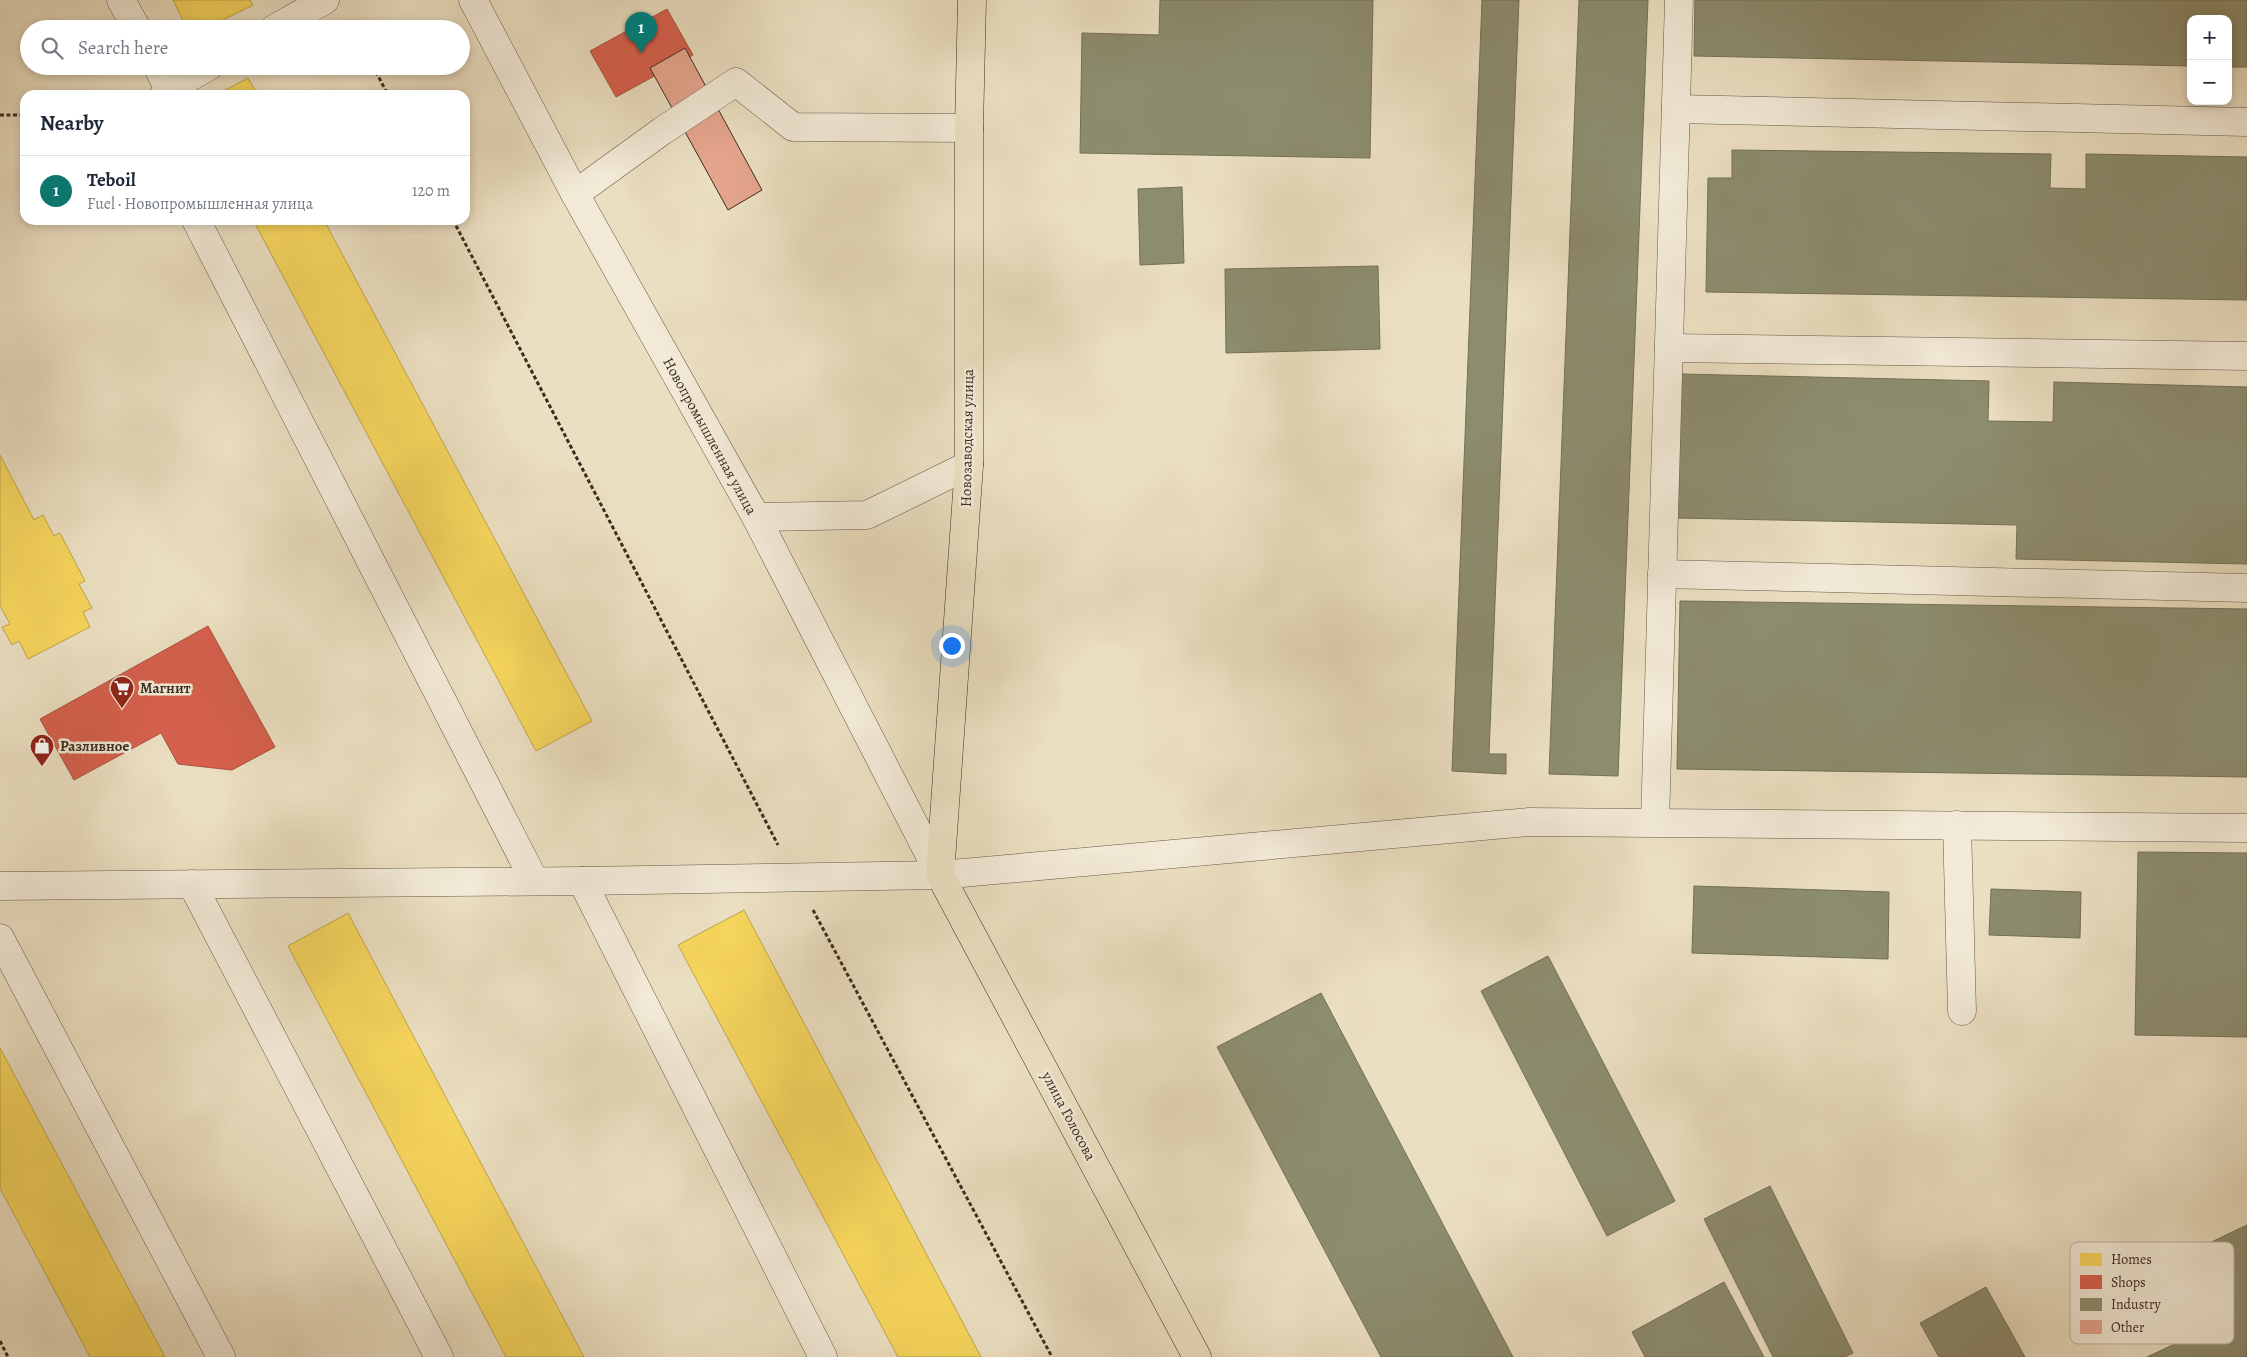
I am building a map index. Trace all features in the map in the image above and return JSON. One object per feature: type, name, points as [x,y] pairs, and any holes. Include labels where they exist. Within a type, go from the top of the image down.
[{"type":"main road","name":"Новозаводская улица","points":[[940,875],[969,465],[972,0]]},
{"type":"main road","name":"улица Голосова","points":[[940,875],[1197,1357]]},
{"type":"street","points":[[121,0],[132,20]]},
{"type":"street","points":[[290,20],[325,0]]},
{"type":"street","name":"Новопромышленная улица","points":[[473,0],[575,194],[756,517],[940,875]]},
{"type":"street","points":[[1655,822],[1679,0]]},
{"type":"street","points":[[163,83],[185,75]]},
{"type":"street","points":[[575,194],[662,131],[736,82],[793,127],[970,128]]},
{"type":"street","points":[[1676,110],[2247,122]]},
{"type":"street","points":[[199,225],[534,880]]},
{"type":"street","points":[[1669,348],[2247,356]]},
{"type":"street","points":[[756,517],[867,515],[969,465]]},
{"type":"street","points":[[1662,574],[2247,588]]},
{"type":"street","points":[[0,886],[582,881],[940,875],[1529,822],[2247,828]]},
{"type":"street","points":[[1957,825],[1962,1012]]},
{"type":"street","points":[[582,881],[823,1357]]},
{"type":"street","points":[[192,884],[439,1357]]},
{"type":"street","points":[[0,938],[221,1357]]},
{"type":"path","points":[[378,75],[386,90]]},
{"type":"path","points":[[0,114],[20,115]]},
{"type":"path","points":[[456,225],[795,878],[1052,1357]]},
{"type":"path","points":[[0,1341],[8,1357]]},
{"type":"building: Homes","points":[[173,0],[250,0],[253,5],[223,20],[183,20]]},
{"type":"building: Homes","points":[[248,78],[255,90],[225,90]]},
{"type":"building: Homes","points":[[256,225],[327,225],[592,721],[536,751]]},
{"type":"building: Homes","points":[[0,455],[34,520],[43,515],[54,536],[60,533],[85,581],[79,584],[92,608],[83,612],[90,627],[28,659],[19,641],[12,645],[2,627],[10,624],[0,606]]},
{"type":"building: Homes","points":[[744,910],[981,1357],[898,1357],[678,945]]},
{"type":"building: Homes","points":[[348,913],[584,1357],[506,1357],[288,946]]},
{"type":"building: Homes","points":[[0,1048],[165,1357],[90,1357],[0,1188]]},
{"type":"building: Shops","points":[[667,9],[693,55],[616,97],[590,51]]},
{"type":"building: Shops","points":[[208,626],[275,747],[232,770],[178,764],[161,733],[74,780],[40,719]]},
{"type":"building: Industry","points":[[1160,0],[1373,0],[1370,158],[1080,153],[1082,33],[1159,35]]},
{"type":"building: Industry","points":[[1482,0],[1519,0],[1489,754],[1506,754],[1506,774],[1452,771]]},
{"type":"building: Industry","points":[[1579,0],[1648,0],[1618,776],[1549,774]]},
{"type":"building: Industry","points":[[1695,0],[2247,0],[2247,67],[2232,67],[2232,15],[2187,15],[2187,66],[1694,56]]},
{"type":"building: Industry","points":[[1732,150],[2051,154],[2050,188],[2086,189],[2086,154],[2247,157],[2247,300],[1706,292],[1708,178],[1732,178]]},
{"type":"building: Industry","points":[[1182,187],[1184,263],[1140,265],[1138,189]]},
{"type":"building: Industry","points":[[1378,266],[1380,349],[1226,353],[1225,269]]},
{"type":"building: Industry","points":[[1681,374],[1989,381],[1988,421],[2053,422],[2054,382],[2247,387],[2247,564],[2016,559],[2017,525],[1677,518]]},
{"type":"building: Industry","points":[[1680,601],[2247,609],[2247,777],[1677,769]]},
{"type":"building: Industry","points":[[2138,852],[2247,853],[2247,1037],[2135,1035]]},
{"type":"building: Industry","points":[[1694,886],[1889,892],[1888,959],[1692,953]]},
{"type":"building: Industry","points":[[1991,889],[2081,892],[2080,938],[1989,935]]},
{"type":"building: Industry","points":[[1548,956],[1675,1201],[1607,1236],[1481,991]]},
{"type":"building: Industry","points":[[1321,993],[1513,1357],[1381,1357],[1217,1047]]},
{"type":"building: Industry","points":[[1770,1186],[1853,1353],[1845,1357],[1773,1357],[1704,1219]]},
{"type":"building: Industry","points":[[2247,1225],[2247,1357],[2147,1357],[2175,1344],[2234,1344],[2234,1242],[2211,1242]]},
{"type":"building: Industry","points":[[1724,1282],[1764,1357],[1645,1357],[1632,1332]]},
{"type":"building: Industry","points":[[1986,1287],[2025,1357],[1939,1357],[1920,1323]]},
{"type":"building: Other","points":[[685,48],[762,190],[728,210],[650,68]]},
{"type":"place","name":"Teboil","points":[[641,53]]},
{"type":"place","name":"Магнит","points":[[122,709]]},
{"type":"place","name":"Разливное","points":[[42,767]]}]
